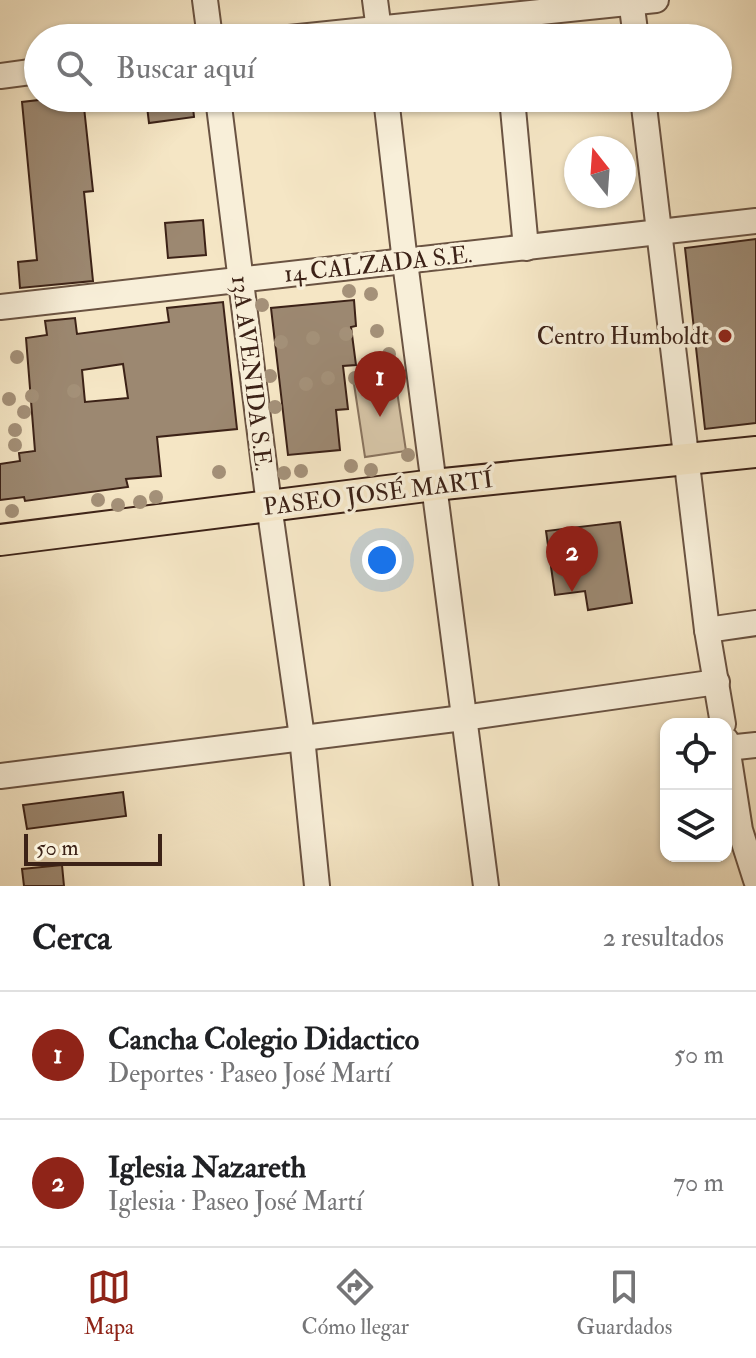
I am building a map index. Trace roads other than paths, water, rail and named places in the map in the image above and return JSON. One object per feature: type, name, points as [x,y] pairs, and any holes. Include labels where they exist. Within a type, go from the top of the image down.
[{"type":"main road","name":"PASEO JOSÉ MARTÍ","points":[[0,540],[434,485],[756,452]]},
{"type":"street","points":[[205,0],[208,24]]},
{"type":"street","points":[[375,0],[378,24]]},
{"type":"street","points":[[526,24],[640,1],[638,24]]},
{"type":"street","points":[[0,76],[24,73]]},
{"type":"street","name":"13A AVENIDA S.E.","points":[[220,112],[269,505],[302,737],[317,886]]},
{"type":"street","points":[[388,112],[486,886]]},
{"type":"street","points":[[513,112],[526,248]]},
{"type":"street","points":[[645,112],[707,630],[723,718]]},
{"type":"street","name":"14 CALZADA S.E.","points":[[0,307],[756,221]]},
{"type":"street","points":[[707,630],[756,623]]},
{"type":"street","points":[[0,776],[463,718],[717,682]]},
{"type":"street","points":[[732,739],[756,745]]},
{"type":"street","points":[[732,777],[740,830],[754,872]]},
{"type":"place","name":"Centro Humboldt","points":[[725,336]]},
{"type":"place","name":"Cancha Colegio Didactico","points":[[380,417]]},
{"type":"place","name":"Iglesia Nazareth","points":[[572,592]]}]
